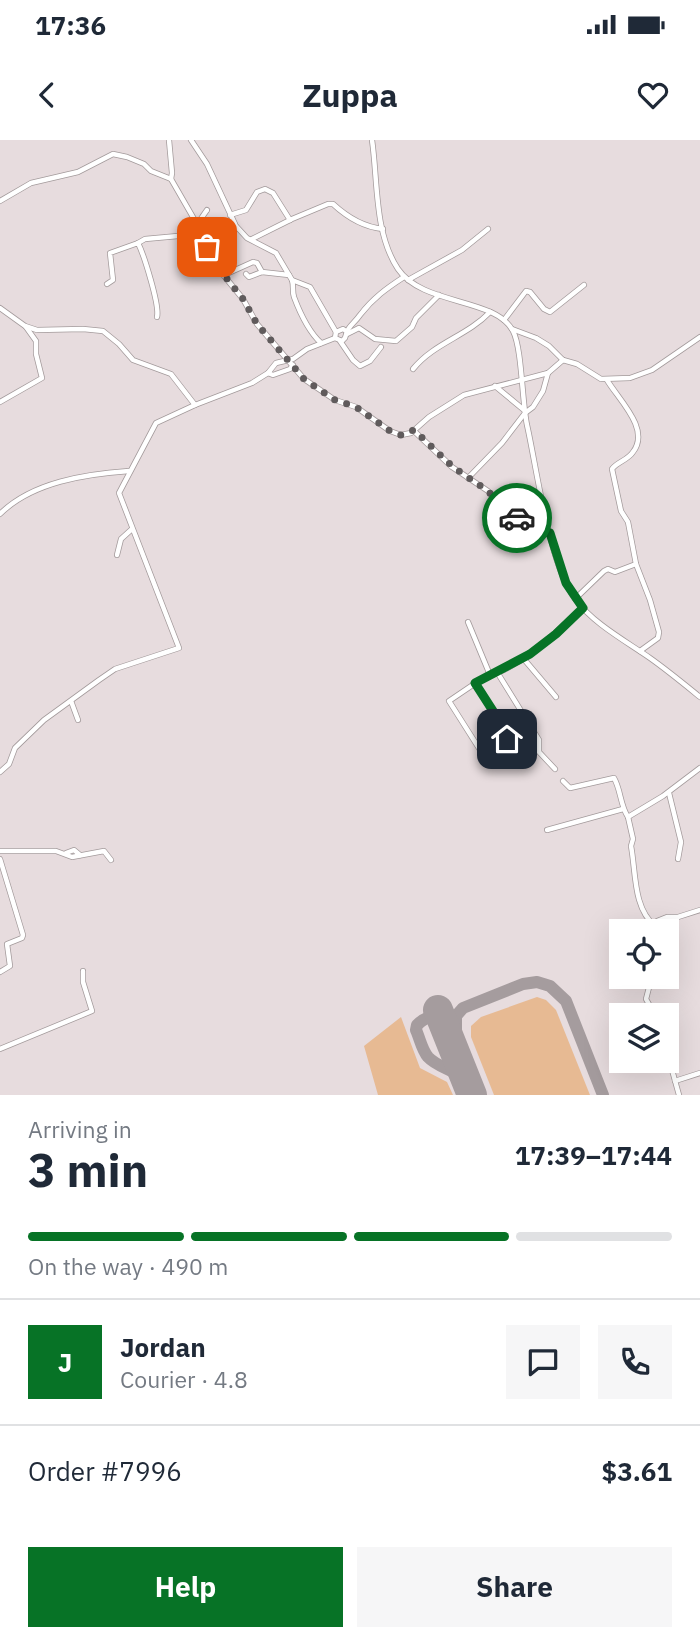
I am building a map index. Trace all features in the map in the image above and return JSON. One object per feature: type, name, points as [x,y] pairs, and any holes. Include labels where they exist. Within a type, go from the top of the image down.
[{"type":"street","points":[[169,140],[171,179]]},
{"type":"street","points":[[191,140],[236,225],[251,240],[276,253],[290,277],[294,298],[301,314],[321,343]]},
{"type":"street","points":[[372,140],[383,229],[390,252],[406,278],[414,285],[490,312],[504,320],[512,329],[543,342],[563,360],[577,364],[595,378],[630,378],[652,370],[700,337]]},
{"type":"street","points":[[0,201],[31,183],[78,172],[113,154],[144,164],[151,171],[171,179],[202,233],[216,265],[243,299],[257,324],[293,365],[316,389],[370,415],[390,431],[401,435],[414,430],[464,395],[548,373],[563,360]]},
{"type":"street","points":[[230,215],[246,210],[257,192],[265,189],[273,193],[290,220]]},
{"type":"street","points":[[251,240],[290,220],[333,204],[351,219],[383,229]]},
{"type":"street","points":[[197,224],[207,210]]},
{"type":"street","points":[[207,247],[236,225]]},
{"type":"street","points":[[346,333],[376,295],[462,250],[488,229]]},
{"type":"street","points":[[107,284],[113,280],[114,275],[110,253],[145,239],[226,230]]},
{"type":"street","points":[[138,243],[155,292],[159,313],[157,317]]},
{"type":"street","points":[[224,275],[253,262],[257,263],[262,272]]},
{"type":"street","points":[[246,274],[249,277],[262,272],[290,277],[310,287],[337,337],[360,366],[370,360],[387,341]]},
{"type":"street","points":[[504,320],[526,292],[530,292],[544,309],[550,312],[584,285]]},
{"type":"street","points":[[0,772],[9,764],[15,748],[52,713],[115,669],[179,648],[119,493],[156,423],[252,383],[268,373],[276,363],[292,359],[321,343],[359,328],[378,340],[396,341],[412,327],[416,318],[439,295]]},
{"type":"street","points":[[0,308],[25,326],[37,330],[103,331],[133,360],[172,374],[195,405]]},
{"type":"street","points":[[413,369],[430,352],[470,330],[490,312]]},
{"type":"street","points":[[0,402],[42,377],[36,354],[36,341],[25,326]]},
{"type":"street","points":[[337,337],[343,329],[346,333]]},
{"type":"street","points":[[512,329],[524,411],[550,533],[566,583],[583,608],[606,628],[700,697]]},
{"type":"street","points":[[378,340],[381,346]]},
{"type":"street","points":[[268,373],[273,375],[290,369],[293,365]]},
{"type":"street","points":[[468,478],[502,443],[524,411],[533,407],[543,391],[548,373]]},
{"type":"street","points":[[607,380],[639,431],[633,452],[612,469],[621,511],[628,522],[636,564],[659,632],[658,638],[640,651]]},
{"type":"street","points":[[495,385],[524,411]]},
{"type":"street","points":[[414,430],[453,467],[488,491],[515,517],[550,533]]},
{"type":"street","points":[[0,514],[34,491],[61,482],[97,473],[130,471]]},
{"type":"street","points":[[117,555],[121,539],[132,529]]},
{"type":"street","points":[[575,598],[604,570],[615,572],[636,564]]},
{"type":"street","points":[[488,764],[449,701],[475,683],[523,658],[556,634],[583,608]]},
{"type":"street","points":[[468,622],[490,675]]},
{"type":"street","points":[[523,658],[556,697]]},
{"type":"street","points":[[497,672],[539,740],[539,752],[555,769]]},
{"type":"street","points":[[475,683],[507,739]]},
{"type":"street","points":[[71,701],[78,720]]},
{"type":"street","points":[[628,817],[669,792],[700,768]]},
{"type":"street","points":[[563,781],[570,788],[614,778],[628,817],[633,839],[631,846],[638,900],[647,919]]},
{"type":"street","points":[[669,792],[681,838],[678,859]]},
{"type":"street","points":[[547,830],[623,809]]},
{"type":"street","points":[[0,851],[66,853],[74,850],[80,855],[104,852],[111,860]]},
{"type":"street","points":[[0,859],[23,935],[8,944],[10,966],[0,972]]},
{"type":"street","points":[[662,919],[700,911]]},
{"type":"street","points":[[0,1049],[92,1011],[83,982],[83,971]]},
{"type":"street","points":[[673,1073],[678,1095]]},
{"type":"street","points":[[675,1081],[700,1073]]},
{"type":"shaded area","points":[[537,997],[546,1000],[556,1010],[590,1095],[494,1095],[471,1037],[471,1026],[481,1017]]},
{"type":"shaded area","points":[[401,1017],[420,1068],[447,1082],[453,1095],[378,1095],[364,1046]]},
{"type":"taxiway","points":[[456,1031],[456,1016],[463,1008],[523,984],[537,982],[550,986],[566,1001],[603,1095]]},
{"type":"taxiway","points":[[455,1054],[456,1031],[447,1021],[433,1017],[417,1025],[416,1030],[428,1057],[467,1083]]},
{"type":"runway","points":[[438,1010],[472,1095]]},
{"type":"way so far","points":[[207,247],[216,265],[243,299],[257,324],[304,379],[335,400],[370,415],[390,431],[401,435],[414,430],[453,467],[488,491],[507,512],[517,518]]},
{"type":"route","points":[[507,739],[475,683],[530,654],[583,608],[566,583],[550,533],[517,518]]}]
